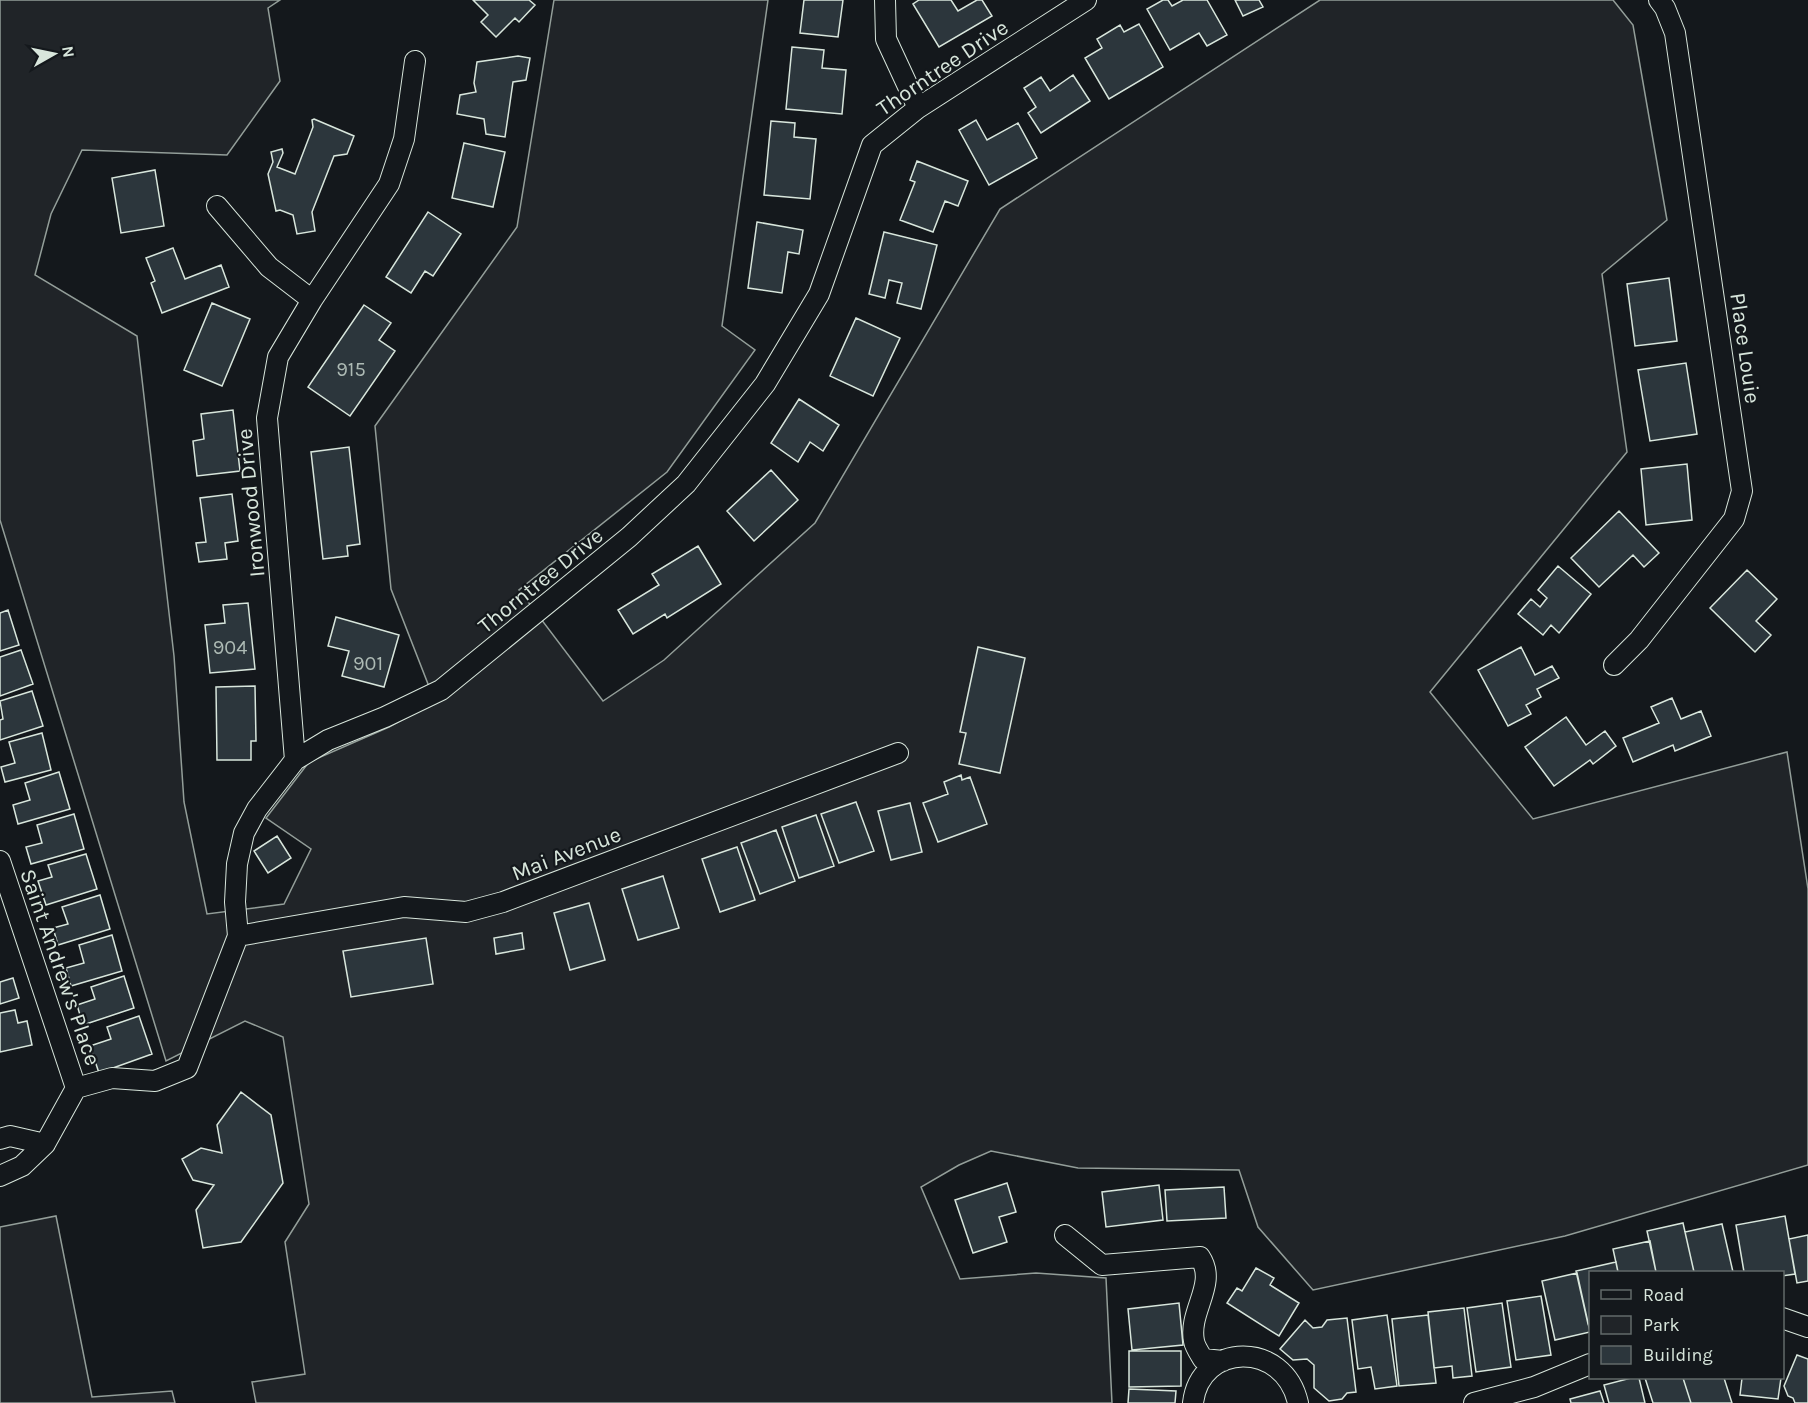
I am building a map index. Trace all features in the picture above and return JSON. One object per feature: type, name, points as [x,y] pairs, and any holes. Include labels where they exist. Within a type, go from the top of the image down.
[{"type":"street","points":[[885,0],[886,39],[918,108]]},
{"type":"street","name":"Thorntree Drive","points":[[76,1088],[112,1078],[155,1081],[187,1068],[238,936],[235,902],[237,864],[244,833],[257,809],[295,760],[328,740],[385,717],[441,690],[629,537],[686,484],[765,384],[819,294],[872,145],[918,108],[1086,0]]},
{"type":"street","name":"Place Louie","points":[[1614,665],[1639,640],[1734,519],[1742,491],[1675,33],[1665,8],[1659,0]]},
{"type":"street","name":"Ironwood Drive","points":[[295,760],[267,418],[278,357],[312,300],[389,184],[404,139],[415,61]]},
{"type":"street","points":[[216,206],[269,267],[312,300]]},
{"type":"street","name":"Mai Avenue","points":[[238,936],[404,907],[466,912],[503,902],[898,753]]},
{"type":"street","name":"Saint Andrew's Place","points":[[0,861],[76,1088]]},
{"type":"street","points":[[0,1176],[22,1166],[45,1144],[76,1088]]},
{"type":"street","points":[[0,1139],[10,1136],[45,1144]]},
{"type":"street","points":[[1065,1235],[1102,1265],[1200,1257],[1206,1266],[1207,1281],[1198,1303],[1194,1342],[1203,1359],[1223,1361]]},
{"type":"street","points":[[1784,1319],[1808,1327]]},
{"type":"street","points":[[1193,1403],[1199,1384],[1209,1370],[1223,1361],[1239,1356],[1255,1357],[1271,1362],[1284,1372],[1293,1386],[1298,1403]]},
{"type":"street","points":[[1474,1403],[1534,1387],[1589,1364]]},
{"type":"green space","points":[[0,0],[280,0],[268,8],[280,81],[227,155],[82,150],[51,214],[35,275],[137,336],[174,656],[184,802],[207,914],[284,904],[311,849],[266,818],[309,762],[389,727],[435,702],[391,589],[375,426],[517,227],[554,0],[768,0],[722,326],[755,350],[667,472],[519,590],[603,701],[664,660],[815,523],[1000,209],[1320,0],[1613,0],[1633,25],[1667,220],[1602,274],[1627,452],[1430,692],[1533,819],[1787,752],[1808,889],[1808,1165],[1565,1236],[1313,1290],[1258,1227],[1239,1170],[1078,1168],[991,1151],[959,1165],[921,1187],[960,1279],[1036,1273],[1106,1278],[1112,1403],[256,1403],[252,1382],[305,1374],[285,1242],[309,1204],[283,1037],[245,1021],[166,1061],[0,520]]},
{"type":"green space","points":[[56,1216],[92,1397],[172,1391],[175,1403],[0,1403],[0,1227]]},
{"type":"building","points":[[473,0],[529,0],[535,5],[519,22],[515,18],[496,37],[481,22],[488,15]]},
{"type":"building","points":[[804,0],[843,0],[838,37],[800,33]]},
{"type":"building","points":[[919,0],[951,0],[958,11],[977,0],[982,0],[992,16],[939,47],[913,4]]},
{"type":"building","points":[[1163,0],[1168,0],[1172,6],[1183,0],[1207,0],[1227,35],[1207,46],[1199,33],[1170,50],[1147,9]]},
{"type":"building","points":[[1235,0],[1259,0],[1263,7],[1243,16]]},
{"type":"building","points":[[1139,24],[1163,67],[1109,99],[1085,58],[1102,48],[1097,39],[1120,25],[1124,32]]},
{"type":"building","points":[[792,47],[824,50],[822,68],[846,70],[842,114],[786,109]]},
{"type":"building","points":[[518,56],[530,58],[526,80],[513,82],[505,137],[486,134],[484,119],[457,114],[460,95],[476,92],[474,83],[477,62]]},
{"type":"building","points":[[1073,75],[1090,101],[1041,133],[1028,113],[1036,107],[1024,88],[1041,77],[1050,91]]},
{"type":"building","points":[[314,119],[354,136],[347,154],[334,156],[312,212],[315,231],[297,234],[293,215],[280,210],[276,211],[268,174],[273,162],[271,152],[282,149],[283,153],[277,167],[295,174]]},
{"type":"building","points":[[976,120],[987,140],[1018,123],[1037,158],[989,185],[959,130]]},
{"type":"building","points":[[771,121],[795,123],[794,137],[816,139],[810,199],[764,195]]},
{"type":"building","points":[[464,143],[505,152],[493,207],[452,198]]},
{"type":"building","points":[[917,161],[968,181],[958,206],[945,201],[933,232],[900,220],[915,182],[910,180]]},
{"type":"building","points":[[155,170],[164,226],[121,233],[112,178]]},
{"type":"building","points":[[428,212],[461,234],[433,276],[425,271],[411,293],[386,277]]},
{"type":"building","points":[[757,222],[803,230],[799,254],[788,252],[782,293],[748,288]]},
{"type":"building","points":[[884,232],[937,245],[921,309],[897,303],[902,283],[889,280],[885,298],[869,294]]},
{"type":"building","points":[[173,248],[185,279],[221,265],[229,287],[162,313],[151,283],[155,281],[146,258]]},
{"type":"building","points":[[1669,278],[1677,341],[1635,346],[1627,284]]},
{"type":"building","points":[[212,303],[250,319],[222,386],[184,370]]},
{"type":"building","points":[[364,305],[391,323],[379,340],[395,351],[350,416],[308,387]]},
{"type":"building","points":[[856,318],[900,338],[873,396],[830,376]]},
{"type":"building","points":[[1686,363],[1697,434],[1650,441],[1638,370]]},
{"type":"building","points":[[799,399],[839,425],[823,451],[810,442],[798,462],[771,443]]},
{"type":"building","points":[[233,410],[240,471],[197,476],[193,441],[204,439],[201,414]]},
{"type":"building","points":[[349,447],[360,544],[347,546],[348,556],[323,559],[311,452]]},
{"type":"building","points":[[1687,464],[1692,520],[1646,525],[1641,469]]},
{"type":"building","points":[[771,470],[798,500],[754,541],[727,511]]},
{"type":"building","points":[[232,494],[238,541],[225,543],[227,559],[199,562],[196,543],[206,542],[200,498]]},
{"type":"building","points":[[1619,511],[1659,553],[1644,567],[1633,555],[1599,587],[1571,558]]},
{"type":"building","points":[[698,546],[721,584],[667,618],[665,614],[633,634],[618,610],[659,585],[652,574]]},
{"type":"building","points":[[1558,566],[1591,594],[1559,633],[1551,625],[1543,635],[1518,614],[1531,599],[1540,607],[1547,598],[1538,590]]},
{"type":"building","points":[[1747,570],[1777,599],[1756,621],[1771,635],[1755,652],[1710,608]]},
{"type":"building","points":[[248,603],[255,669],[210,673],[205,625],[225,623],[223,605]]},
{"type":"building","points":[[8,610],[19,645],[0,651],[0,613]]},
{"type":"building","points":[[336,617],[399,635],[384,687],[342,676],[349,651],[328,646]]},
{"type":"building","points":[[978,647],[1025,658],[1000,773],[959,764],[966,733],[960,732]]},
{"type":"building","points":[[1521,647],[1535,675],[1552,666],[1559,678],[1537,689],[1541,697],[1526,705],[1531,714],[1508,726],[1478,670]]},
{"type":"building","points":[[21,650],[33,684],[0,696],[0,657]]},
{"type":"building","points":[[255,686],[256,741],[251,741],[251,760],[217,760],[216,687]]},
{"type":"building","points":[[32,691],[43,726],[0,740],[0,720],[3,719],[0,701]]},
{"type":"building","points":[[1672,698],[1681,719],[1701,711],[1711,736],[1675,751],[1673,745],[1633,762],[1623,738],[1659,723],[1651,707]]},
{"type":"building","points":[[1566,717],[1586,745],[1605,731],[1616,746],[1593,764],[1590,760],[1554,786],[1525,747]]},
{"type":"building","points":[[42,733],[51,770],[5,782],[1,767],[15,763],[9,742]]},
{"type":"building","points":[[59,772],[70,809],[18,824],[13,805],[30,800],[25,783]]},
{"type":"building","points":[[961,775],[962,780],[970,777],[987,824],[938,842],[923,803],[948,794],[944,782]]},
{"type":"building","points":[[856,802],[874,851],[839,863],[821,814]]},
{"type":"building","points":[[910,803],[922,852],[891,860],[878,811]]},
{"type":"building","points":[[74,814],[84,849],[31,864],[26,847],[42,843],[37,825]]},
{"type":"building","points":[[816,815],[834,866],[799,878],[782,827]]},
{"type":"building","points":[[776,830],[795,881],[760,894],[741,843]]},
{"type":"building","points":[[277,836],[291,858],[268,873],[254,851]]},
{"type":"building","points":[[737,847],[755,900],[720,912],[702,859]]},
{"type":"building","points":[[86,854],[97,889],[46,905],[38,881],[52,877],[48,865]]},
{"type":"building","points":[[663,876],[679,928],[638,940],[622,889]]},
{"type":"building","points":[[100,895],[110,929],[58,945],[53,928],[68,924],[62,907]]},
{"type":"building","points":[[589,903],[605,960],[570,970],[554,913]]},
{"type":"building","points":[[522,933],[524,949],[496,954],[494,938]]},
{"type":"building","points":[[112,935],[122,971],[71,986],[66,968],[84,963],[79,945]]},
{"type":"building","points":[[426,938],[433,984],[351,997],[343,951]]},
{"type":"building","points":[[124,976],[134,1008],[83,1025],[77,1005],[95,999],[91,987]]},
{"type":"building","points":[[13,978],[19,998],[0,1004],[0,982]]},
{"type":"building","points":[[15,1010],[18,1023],[27,1021],[32,1045],[0,1052],[0,1013]]},
{"type":"building","points":[[139,1016],[152,1054],[99,1073],[90,1046],[111,1039],[107,1027]]},
{"type":"building","points":[[241,1092],[271,1115],[283,1183],[241,1242],[203,1248],[196,1210],[214,1185],[193,1180],[182,1159],[201,1148],[222,1153],[217,1125]]},
{"type":"building","points":[[1007,1183],[1016,1212],[999,1217],[1007,1242],[973,1253],[955,1200]]},
{"type":"building","points":[[1159,1185],[1163,1220],[1106,1227],[1102,1192]]},
{"type":"building","points":[[1224,1187],[1226,1218],[1167,1221],[1165,1190]]},
{"type":"building","points":[[1785,1216],[1795,1274],[1784,1276],[1784,1271],[1744,1271],[1736,1225]]},
{"type":"building","points":[[1683,1223],[1694,1271],[1656,1271],[1647,1231]]},
{"type":"building","points":[[1722,1224],[1733,1271],[1694,1271],[1685,1232]]},
{"type":"building","points":[[1808,1235],[1808,1281],[1797,1283],[1789,1239]]},
{"type":"building","points":[[1650,1241],[1656,1271],[1618,1271],[1613,1249]]},
{"type":"building","points":[[1616,1262],[1618,1271],[1589,1271],[1589,1324],[1588,1324],[1576,1271]]},
{"type":"building","points":[[1256,1268],[1274,1278],[1270,1285],[1299,1303],[1279,1336],[1227,1303],[1237,1288],[1242,1291]]},
{"type":"building","points":[[1577,1273],[1589,1332],[1555,1340],[1542,1281]]},
{"type":"building","points":[[1541,1296],[1551,1355],[1516,1360],[1507,1301]]},
{"type":"building","points":[[1179,1303],[1183,1345],[1132,1350],[1128,1309]]},
{"type":"building","points":[[1502,1303],[1511,1367],[1476,1372],[1467,1308]]},
{"type":"building","points":[[1464,1308],[1472,1376],[1453,1378],[1452,1366],[1434,1368],[1428,1312]]},
{"type":"building","points":[[1387,1315],[1397,1386],[1375,1389],[1371,1367],[1358,1369],[1352,1320]]},
{"type":"building","points":[[1428,1315],[1436,1383],[1399,1386],[1392,1319]]},
{"type":"building","points":[[1347,1318],[1356,1392],[1347,1393],[1342,1399],[1329,1401],[1314,1388],[1314,1365],[1307,1359],[1293,1360],[1280,1349],[1305,1320],[1313,1328],[1322,1327],[1327,1320]]},
{"type":"building","points":[[1129,1351],[1181,1351],[1181,1386],[1129,1387]]},
{"type":"building","points":[[1797,1355],[1808,1359],[1808,1403],[1795,1403],[1793,1398],[1788,1396],[1784,1386]]},
{"type":"building","points":[[1627,1379],[1639,1379],[1645,1403],[1609,1403],[1604,1385]]},
{"type":"building","points":[[1645,1379],[1683,1379],[1691,1403],[1653,1403]]},
{"type":"building","points":[[1683,1379],[1724,1379],[1732,1403],[1691,1403]]},
{"type":"building","points":[[1742,1379],[1781,1379],[1778,1399],[1740,1395]]},
{"type":"building","points":[[1129,1389],[1176,1391],[1175,1403],[1128,1403]]},
{"type":"building","points":[[1600,1391],[1604,1403],[1571,1403],[1570,1399]]}]
